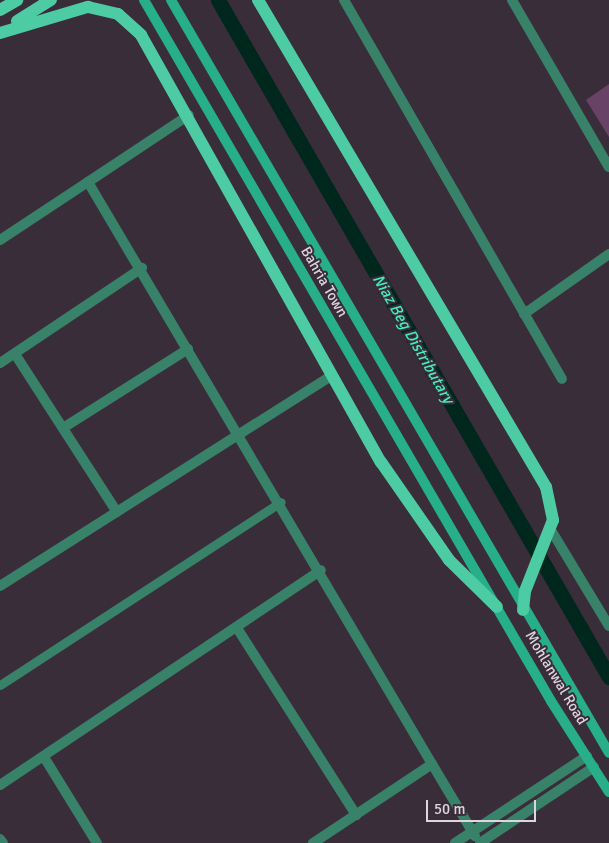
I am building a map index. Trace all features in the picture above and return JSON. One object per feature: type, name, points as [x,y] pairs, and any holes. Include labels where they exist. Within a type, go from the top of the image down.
[{"type":"main road","points":[[0,10],[17,0]]},
{"type":"main road","points":[[0,32],[51,0]]},
{"type":"main road","name":"Bahria Town","points":[[144,0],[480,579]]},
{"type":"main road","name":"Bahria Town","points":[[171,0],[503,575]]},
{"type":"main road","points":[[258,0],[531,458],[552,507],[549,533],[530,578],[523,610]]},
{"type":"main road","points":[[0,32],[67,11],[88,7],[118,14],[141,35],[189,115],[332,375],[407,502],[449,560],[496,607]]},
{"type":"main road","name":"Mohlanwal Road","points":[[503,575],[609,753]]},
{"type":"main road","name":"Mohlanwal Road","points":[[480,579],[609,792]]},
{"type":"street","points":[[344,0],[562,379]]},
{"type":"street","points":[[512,0],[609,167]]},
{"type":"street","points":[[0,240],[189,115]]},
{"type":"street","points":[[88,182],[142,268],[188,349],[241,434],[479,843],[594,767]]},
{"type":"street","points":[[524,314],[609,254]]},
{"type":"street","points":[[0,363],[142,268]]},
{"type":"street","points":[[63,428],[188,349]]},
{"type":"street","points":[[15,354],[117,512]]},
{"type":"street","points":[[2,581],[117,512],[332,375]]},
{"type":"street","points":[[549,533],[609,626]]},
{"type":"street","points":[[0,785],[238,628],[321,570]]},
{"type":"street","points":[[238,628],[356,815]]},
{"type":"street","points":[[455,843],[587,756]]},
{"type":"street","points":[[44,757],[97,843]]},
{"type":"street","points":[[313,843],[432,764]]},
{"type":"street","points":[[0,839],[3,843]]},
{"type":"lane","points":[[0,686],[281,502]]},
{"type":"shaded area","points":[[609,84],[609,137],[586,100]]},
{"type":"waterway","name":"Niaz Beg Distributary","points":[[218,0],[609,677]]}]
